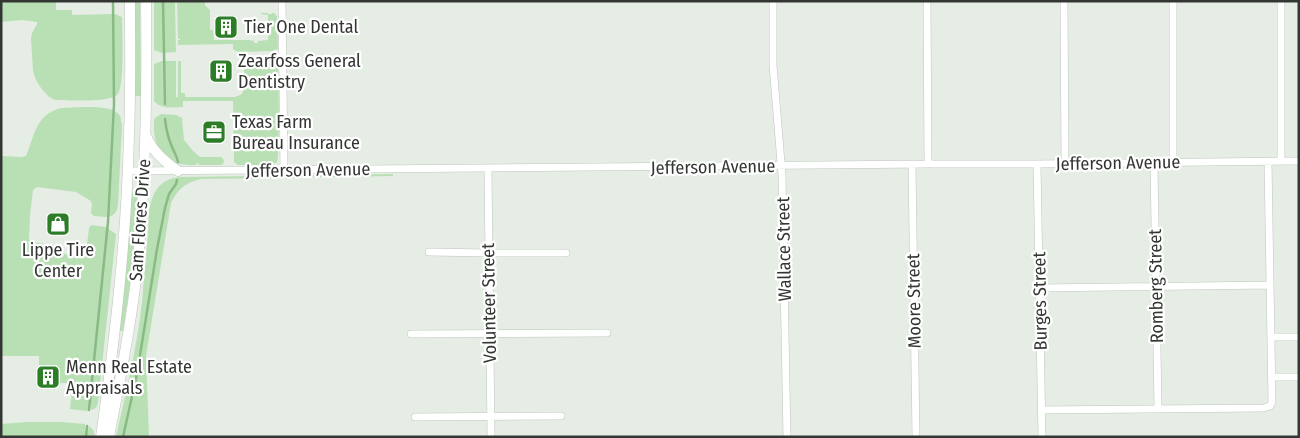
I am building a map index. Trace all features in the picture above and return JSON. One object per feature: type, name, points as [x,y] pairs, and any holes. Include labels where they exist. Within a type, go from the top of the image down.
[{"type":"main road","name":"Sam Flores Drive","points":[[101,437],[114,343],[123,250],[130,103],[130,1]]},
{"type":"main road","name":"Sam Flores Drive","points":[[109,437],[136,282],[145,171],[146,1]]},
{"type":"main road","points":[[146,136],[149,144],[158,156],[178,171]]},
{"type":"street","points":[[282,1],[284,170]]},
{"type":"street","name":"Wallace Street","points":[[773,1],[773,66],[783,184],[787,437]]},
{"type":"street","points":[[927,1],[928,164]]},
{"type":"street","points":[[1064,1],[1065,164]]},
{"type":"street","points":[[1173,1],[1174,162]]},
{"type":"street","points":[[1281,1],[1281,161]]},
{"type":"street","name":"Jefferson Avenue","points":[[128,171],[1299,161]]},
{"type":"street","points":[[1041,410],[1262,408],[1270,406],[1272,402],[1272,377],[1268,162]]},
{"type":"street","name":"Romberg Street","points":[[1154,163],[1158,408]]},
{"type":"street","name":"Moore Street","points":[[912,164],[916,437]]},
{"type":"street","name":"Burges Street","points":[[1037,164],[1042,437]]},
{"type":"street","name":"Volunteer Street","points":[[488,169],[491,437]]},
{"type":"street","points":[[429,252],[566,253]]},
{"type":"street","points":[[1039,288],[1270,285]]},
{"type":"street","points":[[411,334],[606,333]]},
{"type":"street","points":[[1271,337],[1299,337]]},
{"type":"street","points":[[1272,377],[1299,377]]},
{"type":"street","points":[[415,417],[561,416]]},
{"type":"green space","points":[[1,1],[56,1],[56,10],[72,10],[72,15],[115,14],[122,17],[122,71],[120,90],[117,95],[112,98],[88,100],[55,100],[49,97],[36,80],[33,71],[31,38],[37,22],[22,20],[1,22]]},
{"type":"green space","points":[[134,1],[140,1],[141,96],[135,96]]},
{"type":"green space","points":[[154,1],[175,1],[176,52],[162,53],[154,50]]},
{"type":"green space","points":[[177,1],[205,2],[205,5],[210,10],[210,30],[213,30],[214,40],[249,40],[258,43],[258,41],[268,40],[268,15],[261,13],[274,13],[277,16],[278,49],[272,51],[238,52],[233,49],[233,44],[178,45],[178,40],[180,39],[178,39]]},
{"type":"green space","points":[[246,60],[272,60],[278,62],[278,157],[277,162],[273,165],[238,165],[234,162],[233,101],[183,101],[183,107],[164,107],[154,101],[154,64],[162,61],[176,61],[176,97],[178,97],[178,61],[181,61],[181,93],[185,93],[185,97],[235,97],[242,94],[244,87],[244,63]]},
{"type":"green space","points":[[93,107],[110,109],[120,116],[122,124],[118,205],[115,213],[106,217],[94,216],[91,213],[91,201],[76,192],[37,187],[33,190],[29,240],[62,247],[62,253],[81,258],[86,252],[91,225],[106,227],[116,234],[98,403],[96,408],[91,410],[91,406],[89,406],[87,411],[70,409],[73,383],[60,383],[57,365],[39,365],[39,356],[1,356],[1,156],[26,156],[34,133],[41,121],[52,111],[61,108]]},
{"type":"green space","points":[[161,114],[176,115],[182,118],[184,140],[193,151],[200,157],[221,157],[224,160],[223,164],[198,165],[197,163],[196,165],[185,165],[169,159],[158,148],[155,140],[154,120]]},
{"type":"green space","points":[[393,174],[393,176],[201,179],[187,184],[180,190],[171,203],[146,356],[149,437],[116,437],[140,319],[150,207],[154,194],[159,187],[170,179],[180,177]]},
{"type":"green space","points":[[134,192],[138,196],[130,285],[123,331],[119,331],[132,193]]},
{"type":"green space","points":[[28,422],[85,424],[85,430],[88,430],[89,426],[93,431],[94,437],[1,437],[1,424]]},
{"type":"waterway","points":[[89,410],[108,222],[114,104],[113,1]]},
{"type":"waterway","points":[[163,1],[165,104]]},
{"type":"waterway","points":[[165,119],[169,140],[178,162]]},
{"type":"waterway","points":[[123,437],[137,374],[165,208],[169,194],[177,180]]},
{"type":"waterway","points":[[86,437],[87,426]]},
{"type":"place","name":"Tier One Dental","points":[[226,27]]},
{"type":"place","name":"Zearfoss General Dentistry","points":[[221,71]]},
{"type":"place","name":"Texas Farm Bureau Insurance","points":[[214,132]]},
{"type":"place","name":"Lippe Tire Center","points":[[58,224]]},
{"type":"place","name":"Menn Real Estate Appraisals","points":[[48,377]]}]
